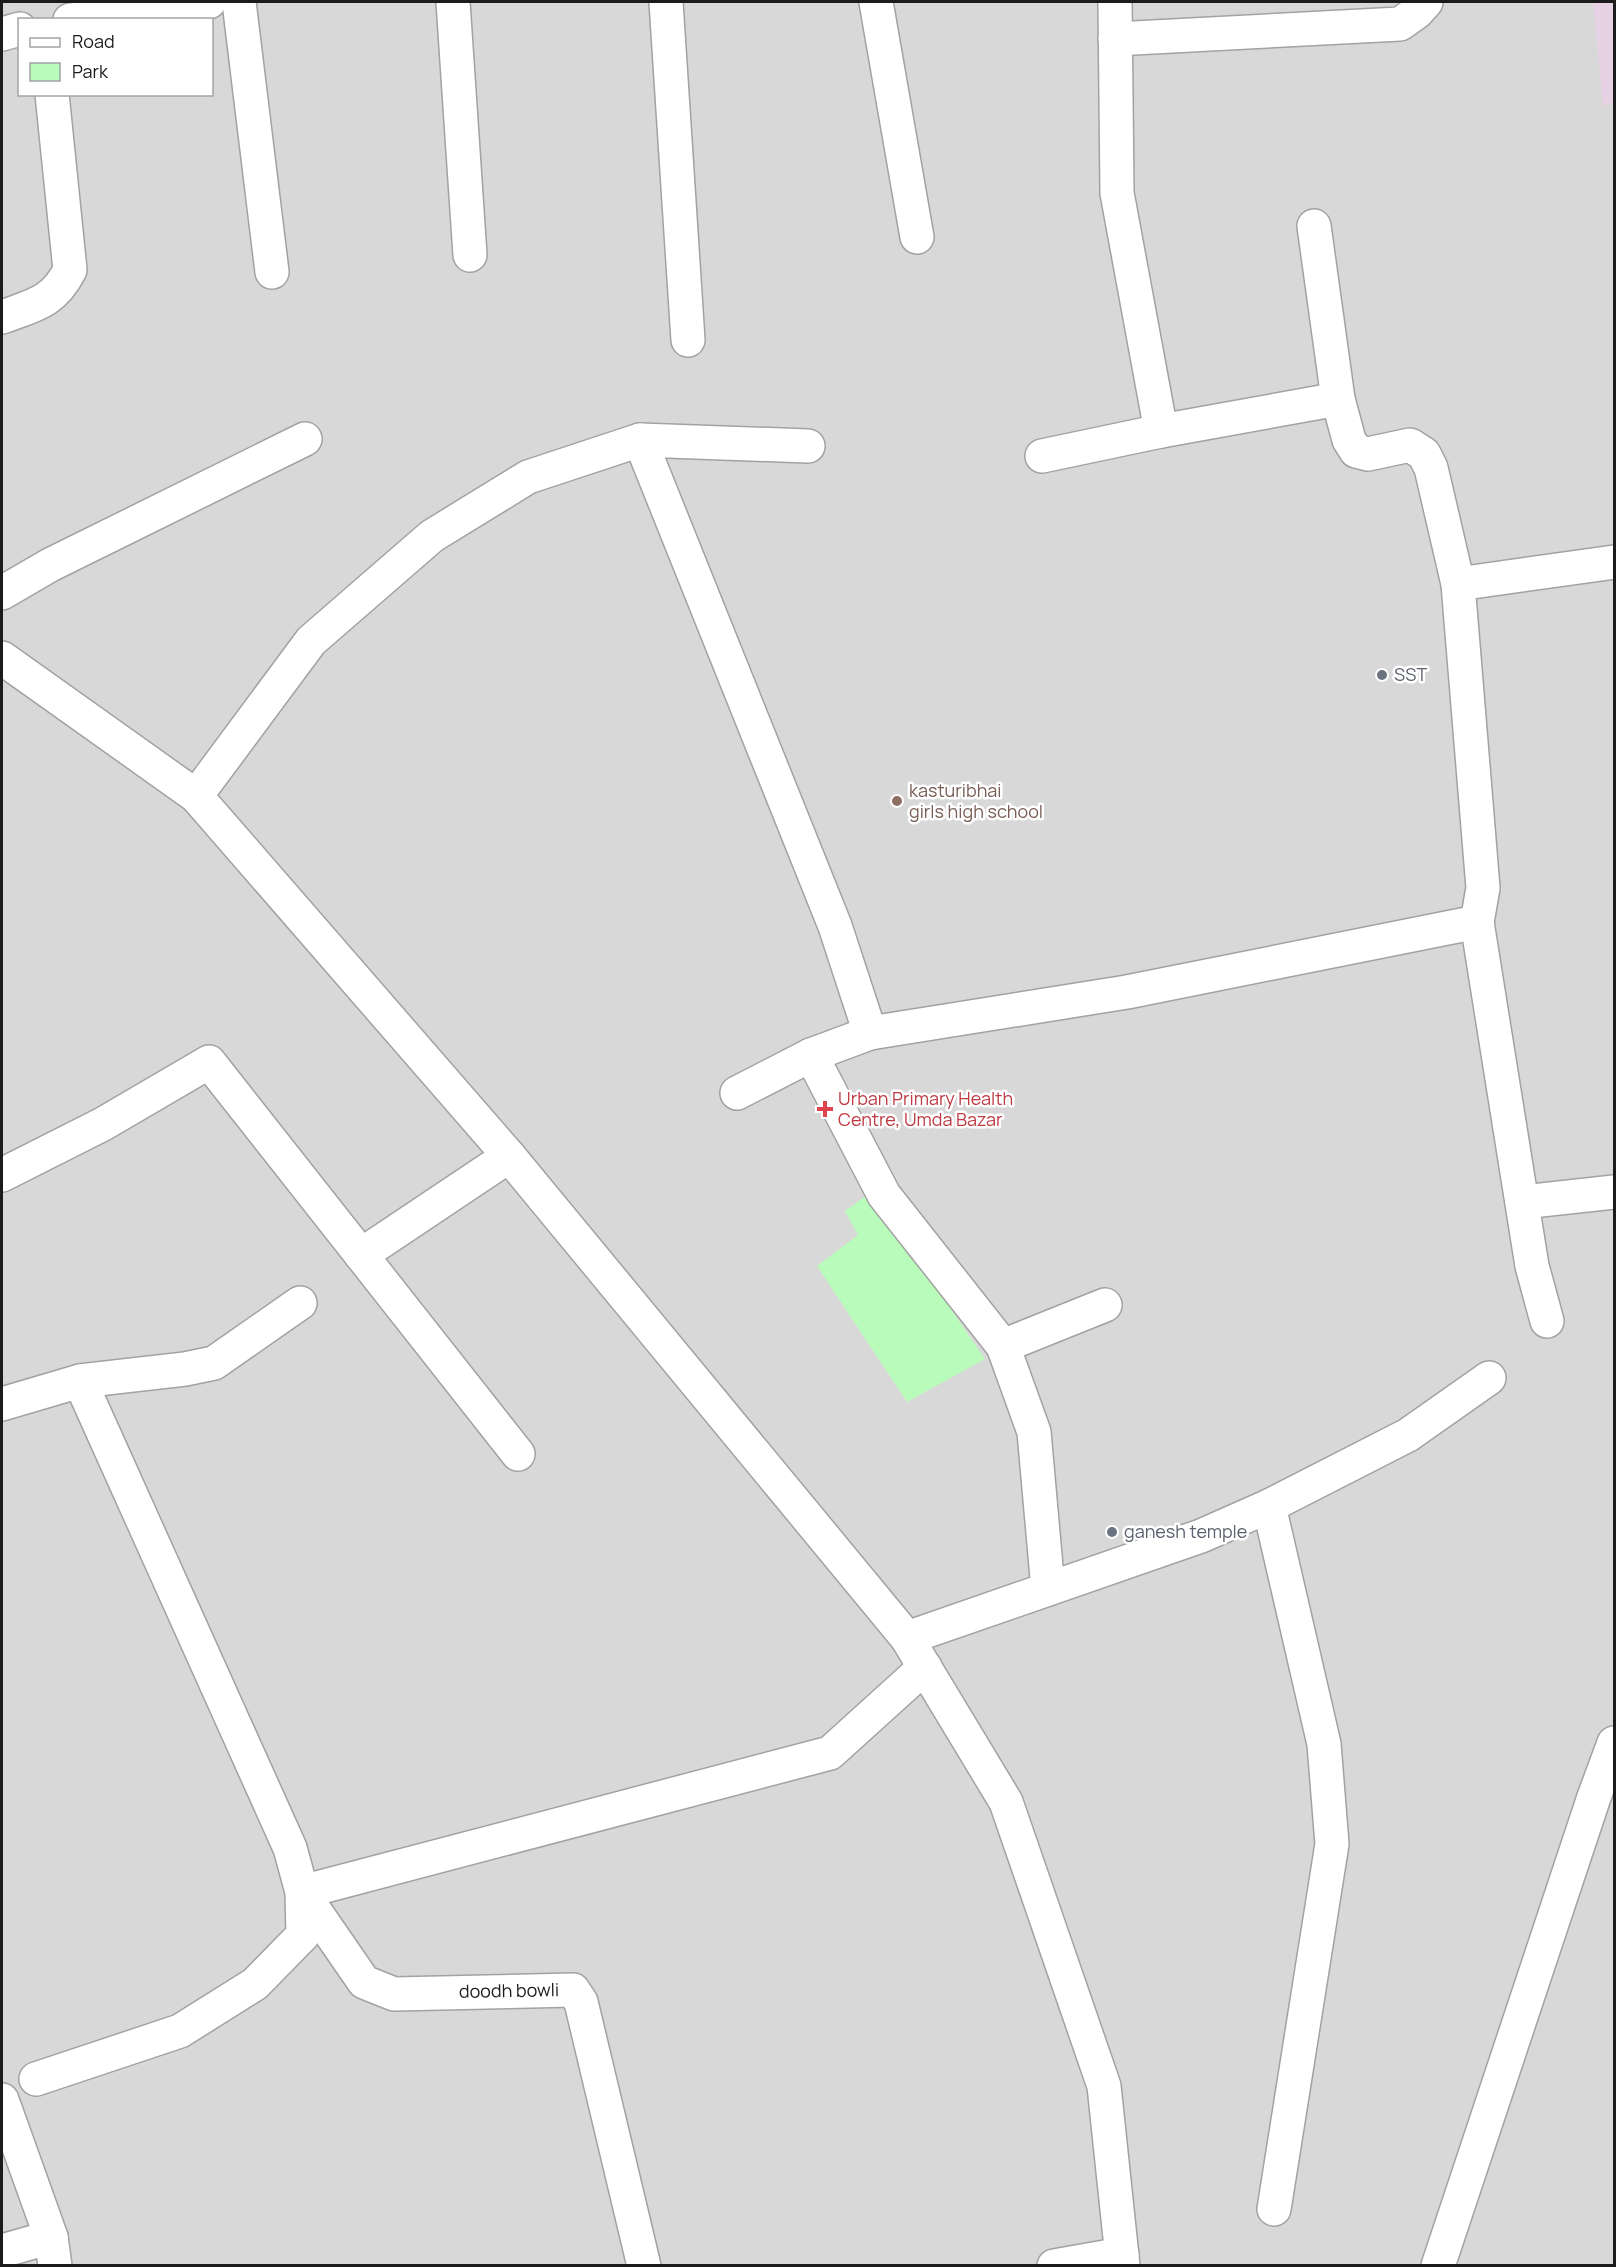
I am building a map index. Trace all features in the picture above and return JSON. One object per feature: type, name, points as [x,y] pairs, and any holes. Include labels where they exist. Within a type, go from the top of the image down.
[{"type":"street","points":[[85,18],[209,2]]},
{"type":"street","points":[[239,2],[272,272]]},
{"type":"street","points":[[453,2],[470,255]]},
{"type":"street","points":[[666,2],[688,340]]},
{"type":"street","points":[[876,2],[917,237]]},
{"type":"street","points":[[1114,2],[1117,193],[1161,431]]},
{"type":"street","points":[[1115,39],[1400,24],[1417,12],[1426,2]]},
{"type":"street","points":[[2,34],[18,30]]},
{"type":"street","points":[[2,318],[48,299],[62,286],[70,270],[52,96]]},
{"type":"street","points":[[1314,226],[1338,399],[1349,440],[1356,451],[1368,454],[1410,445],[1424,454],[1431,468],[1458,584],[1483,888],[1478,922],[1532,1266],[1547,1321]]},
{"type":"street","points":[[1042,456],[1161,431],[1338,399]]},
{"type":"street","points":[[2,593],[50,565],[305,439]]},
{"type":"street","points":[[196,796],[311,641],[432,536],[528,477],[640,440],[808,446]]},
{"type":"street","points":[[640,440],[835,926],[870,1033]]},
{"type":"street","points":[[1458,584],[1614,562]]},
{"type":"street","points":[[2,658],[196,796],[509,1156],[907,1638],[1006,1802],[1104,2086],[1122,2260],[1054,2265]]},
{"type":"street","points":[[737,1093],[811,1055],[870,1033],[1127,992],[1478,922]]},
{"type":"street","points":[[811,1055],[884,1195],[1003,1346],[1034,1432],[1047,1589]]},
{"type":"street","points":[[2,1175],[103,1124],[209,1062],[518,1454]]},
{"type":"street","points":[[362,1255],[509,1156]]},
{"type":"street","points":[[1522,1202],[1614,1192]]},
{"type":"street","points":[[2,1404],[80,1381],[185,1369],[214,1363],[300,1303]]},
{"type":"street","points":[[1003,1346],[1105,1305]]},
{"type":"street","points":[[907,1638],[1201,1536],[1269,1506],[1408,1435],[1489,1378]]},
{"type":"street","points":[[36,2079],[180,2031],[255,1984],[303,1935],[302,1892],[290,1848],[80,1381]]},
{"type":"street","points":[[1269,1506],[1324,1744],[1332,1844],[1274,2209]]},
{"type":"street","points":[[302,1892],[830,1753],[925,1667]]},
{"type":"street","points":[[1438,2265],[1590,1808],[1614,1743]]},
{"type":"street","name":"doodh bowli","points":[[302,1892],[363,1982],[394,1994],[573,1990],[581,2002],[644,2265]]},
{"type":"street","points":[[2,2252],[53,2251],[4,2120]]},
{"type":"shaded area","points":[[2,2],[1614,2],[1614,2265],[2,2265]]},
{"type":"shaded area","points":[[1593,2],[1614,2],[1614,103],[1603,106]]},
{"type":"green space","points":[[871,1192],[985,1359],[907,1402],[817,1266],[858,1235],[845,1211]]},
{"type":"place","name":"SST","points":[[1382,675]]},
{"type":"place","name":"kasturibhai girls high school","points":[[897,801]]},
{"type":"place","name":"Urban Primary Health Centre, Umda Bazar","points":[[825,1109]]},
{"type":"place","name":"ganesh temple","points":[[1112,1532]]}]
